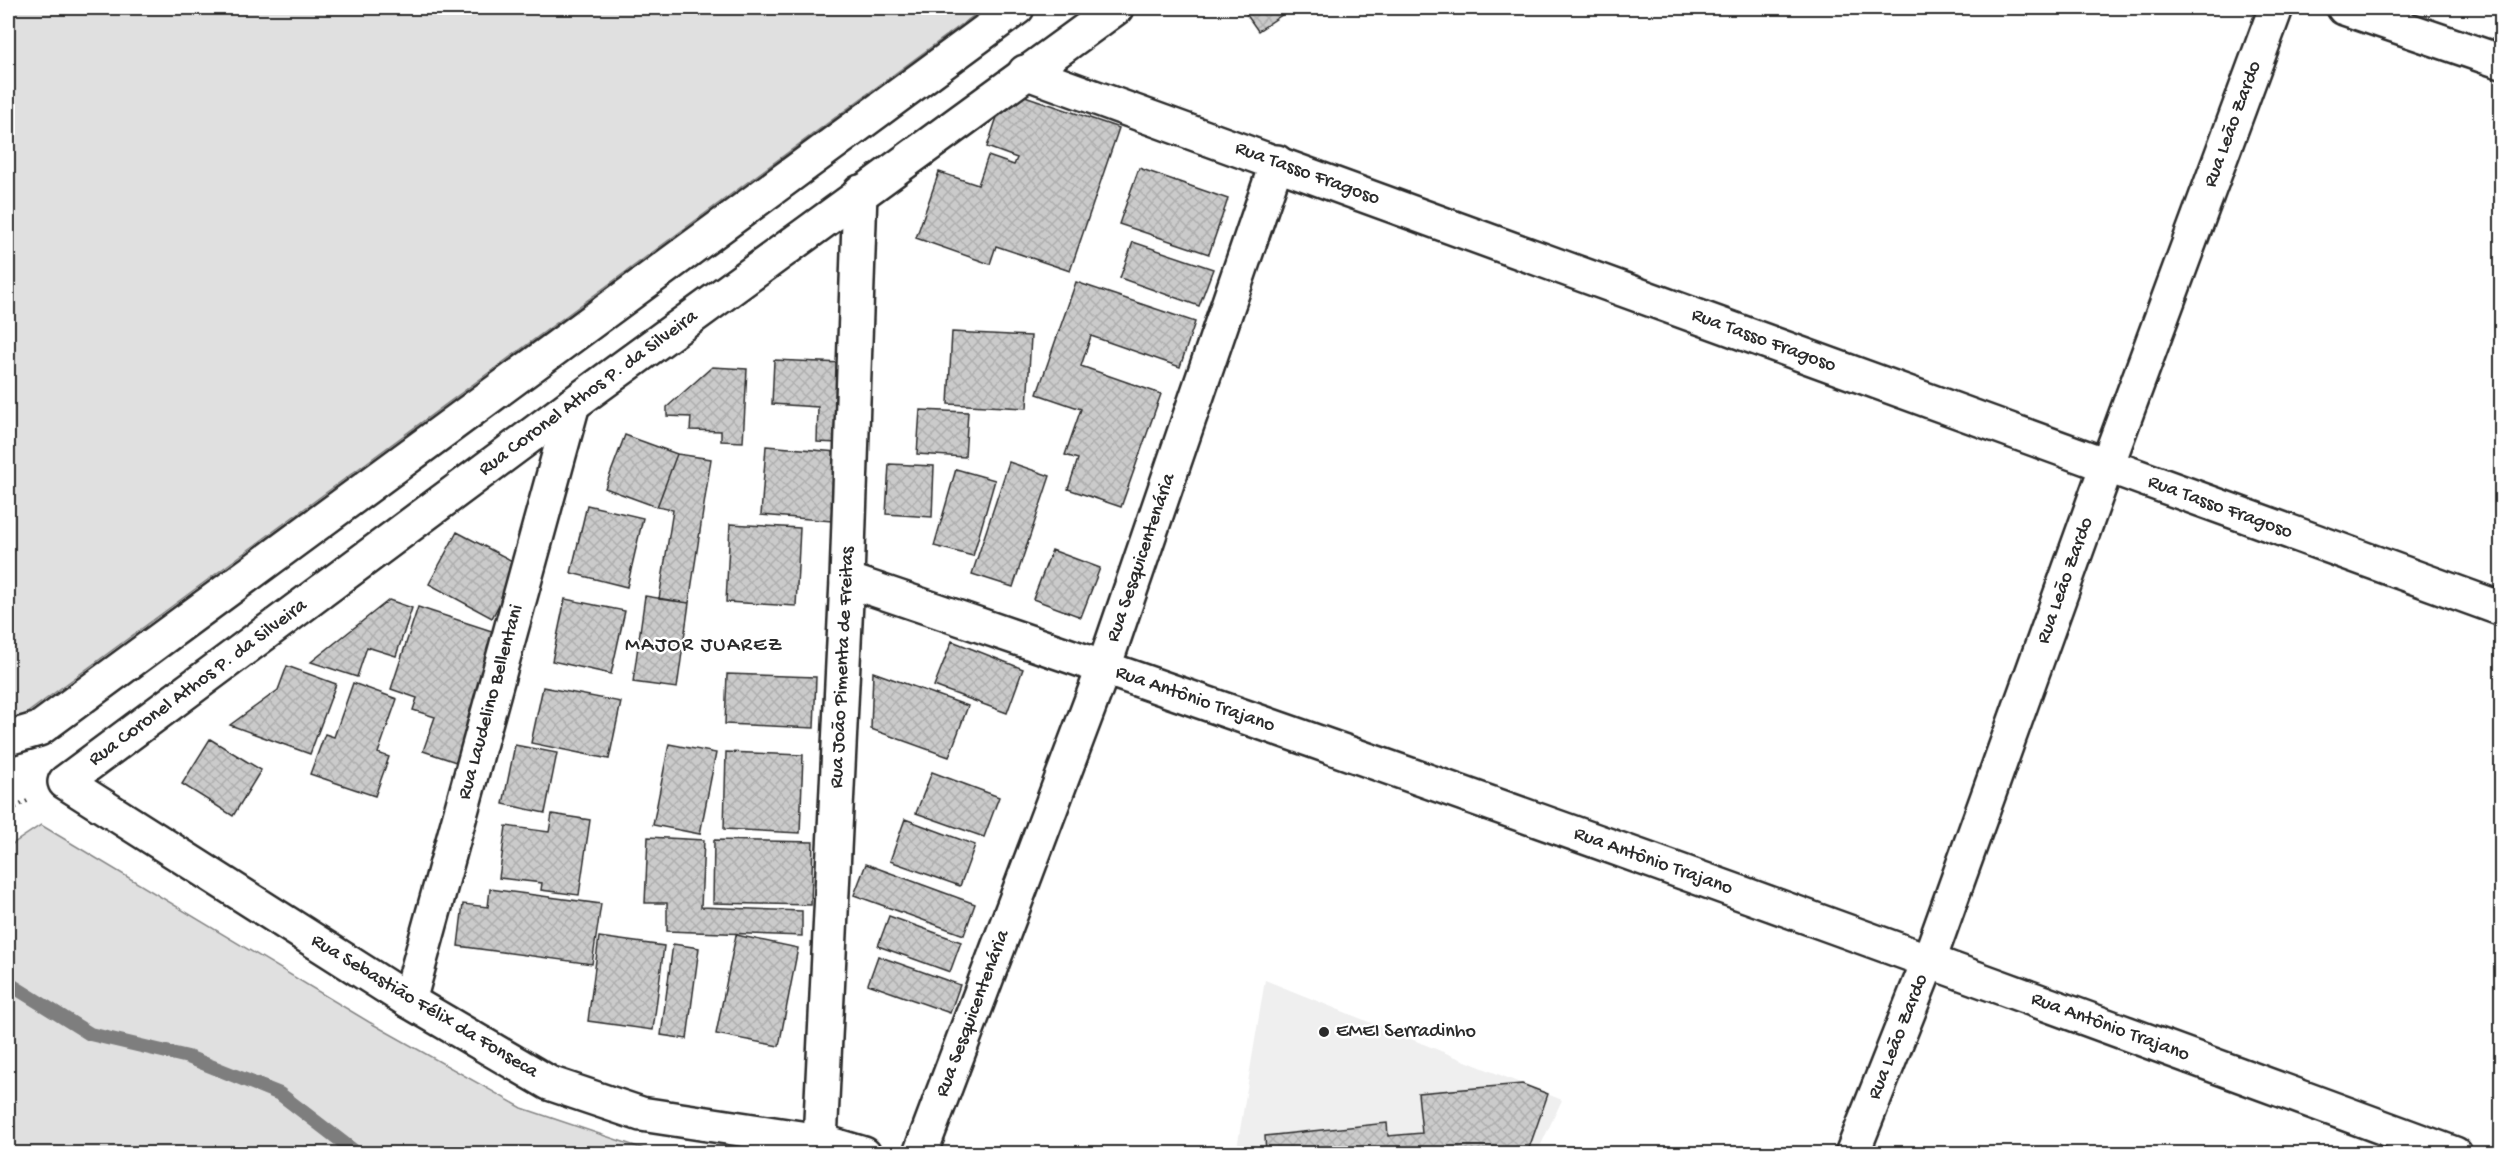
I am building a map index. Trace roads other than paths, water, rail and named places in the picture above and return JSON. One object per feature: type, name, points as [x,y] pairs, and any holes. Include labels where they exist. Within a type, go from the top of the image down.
[{"type":"street","points":[[8,738],[39,729],[1017,8]]},
{"type":"street","name":"Rua Coronel Athos P. da Silveira","points":[[65,782],[860,192],[1116,8]]},
{"type":"street","name":"Rua Leão Zardo","points":[[1852,1154],[1929,960],[2106,468],[2276,8]]},
{"type":"street","points":[[2344,8],[2502,62]]},
{"type":"street","name":"Rua Tasso Fragoso","points":[[1025,72],[1276,162],[2106,468],[2502,609]]},
{"type":"street","name":"Rua Sesquicentenária","points":[[920,1154],[1104,667],[1276,162]]},
{"type":"street","name":"Rua João Pimenta de Freitas","points":[[820,1141],[847,580],[860,192]]},
{"type":"street","name":"Rua Laudelino Bellentani","points":[[410,1001],[573,404]]},
{"type":"street","name":"Rua Antônio Trajano","points":[[847,580],[1104,667],[1929,960],[2455,1154]]},
{"type":"street","name":"Rua Sebastião Félix da Fonseca","points":[[65,782],[410,1001],[549,1083],[640,1114],[820,1141],[864,1154]]},
{"type":"waterway","points":[[8,983],[90,1034],[188,1057],[280,1094],[358,1154]]},
{"type":"place","name":"EMEI Serradinho","points":[[1324,1032]]},
{"type":"district","name":"MAJOR JUAREZ","points":[[704,646]]}]
